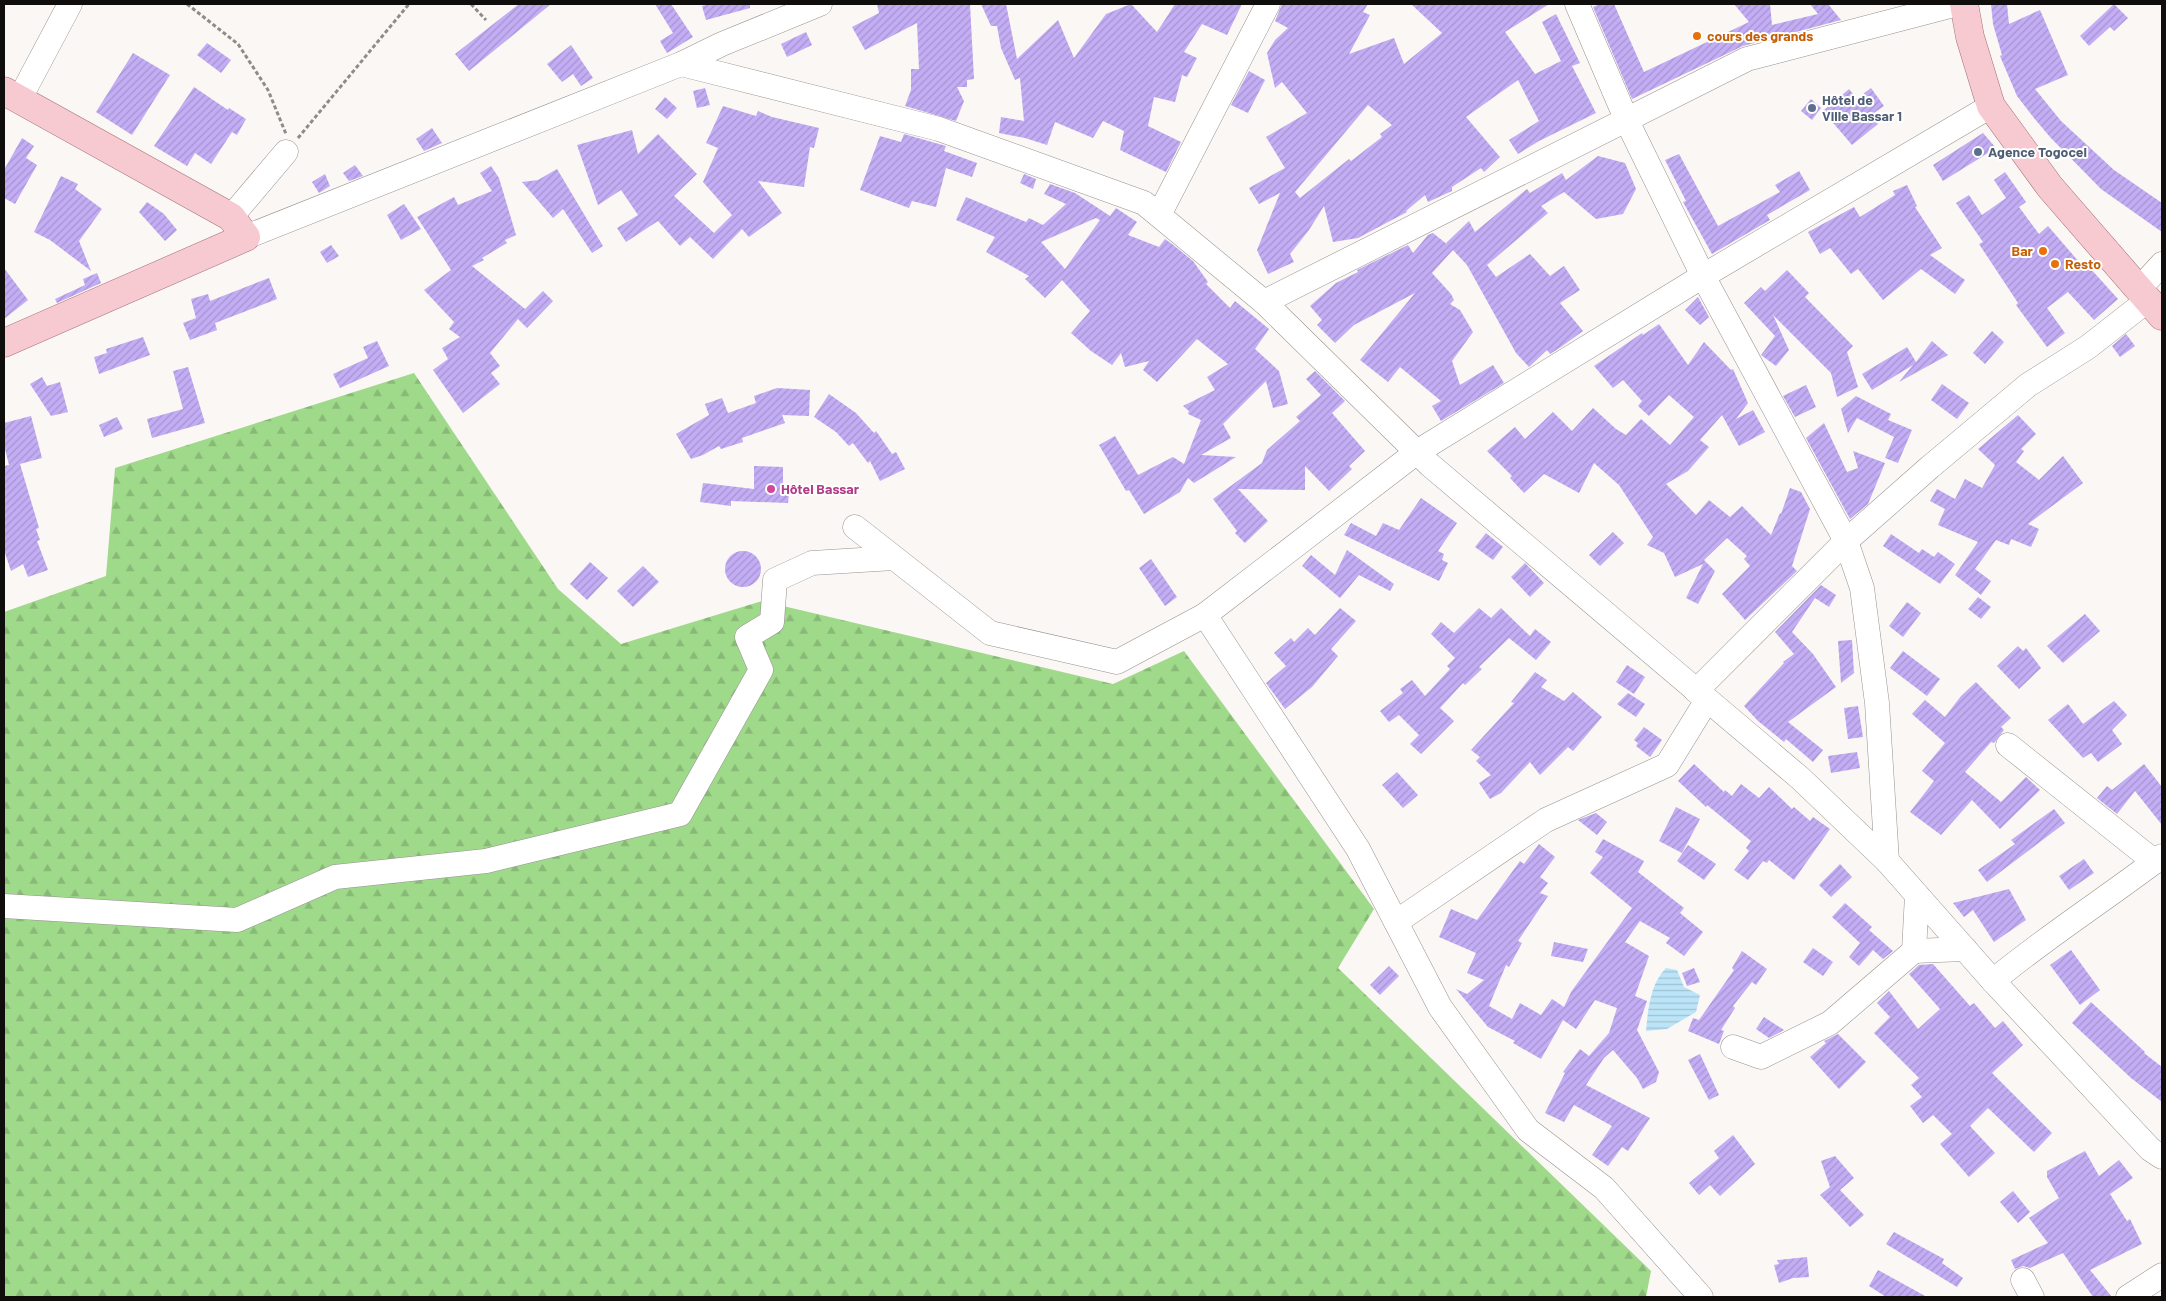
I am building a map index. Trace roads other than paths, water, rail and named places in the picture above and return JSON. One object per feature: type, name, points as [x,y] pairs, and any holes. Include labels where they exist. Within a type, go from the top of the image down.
[{"type":"main road","points":[[1964,4],[1970,37],[1991,106],[2050,187],[2150,302]]},
{"type":"main road","points":[[11,95],[238,227]]},
{"type":"main road","points":[[4,343],[238,227]]},
{"type":"street","points":[[11,95],[70,4]]},
{"type":"street","points":[[238,227],[681,64],[722,44],[820,4]]},
{"type":"street","points":[[1159,215],[1268,4]]},
{"type":"street","points":[[1577,4],[1627,121],[1702,276],[1846,541],[1862,588],[1877,702],[1887,861]]},
{"type":"street","points":[[1264,302],[1627,121],[1746,59],[1958,4]]},
{"type":"street","points":[[681,64],[939,129],[1144,203],[1264,302],[1417,452],[1701,696],[1800,778],[1887,861],[1993,981],[2150,1149],[2162,1157]]},
{"type":"street","points":[[855,527],[990,633],[1117,662],[1205,615],[1417,452],[1702,276],[1991,106]]},
{"type":"street","points":[[238,227],[286,152]]},
{"type":"street","points":[[1396,922],[1546,820],[1667,765],[1701,696],[1846,541],[1930,467],[2028,385],[2088,347],[2150,302],[2162,264]]},
{"type":"street","points":[[4,906],[237,920],[334,876],[486,861],[680,814],[761,670],[747,637],[772,622],[775,580],[812,563],[894,558]]},
{"type":"street","points":[[1205,615],[1358,849],[1440,1007],[1528,1130],[1604,1188],[1701,1297]]},
{"type":"street","points":[[1993,981],[2029,952],[2103,901],[2159,859],[2008,745]]},
{"type":"street","points":[[1914,951],[1917,895]]},
{"type":"street","points":[[1733,1047],[1761,1057],[1830,1022],[1914,951],[1965,949]]},
{"type":"street","points":[[2128,1297],[2162,1275]]},
{"type":"water","points":[[1666,968],[1677,970],[1684,987],[1700,995],[1696,1012],[1667,1029],[1646,1031],[1653,989]]},
{"type":"place","name":"cours des grands","points":[[1697,36]]},
{"type":"place","name":"Hôtel de Ville Bassar 1","points":[[1812,108]]},
{"type":"place","name":"Agence Togocel","points":[[1978,152]]},
{"type":"place","name":"Bar","points":[[2043,251]]},
{"type":"place","name":"Resto","points":[[2055,264]]},
{"type":"place","name":"Hôtel Bassar","points":[[771,489]]}]
